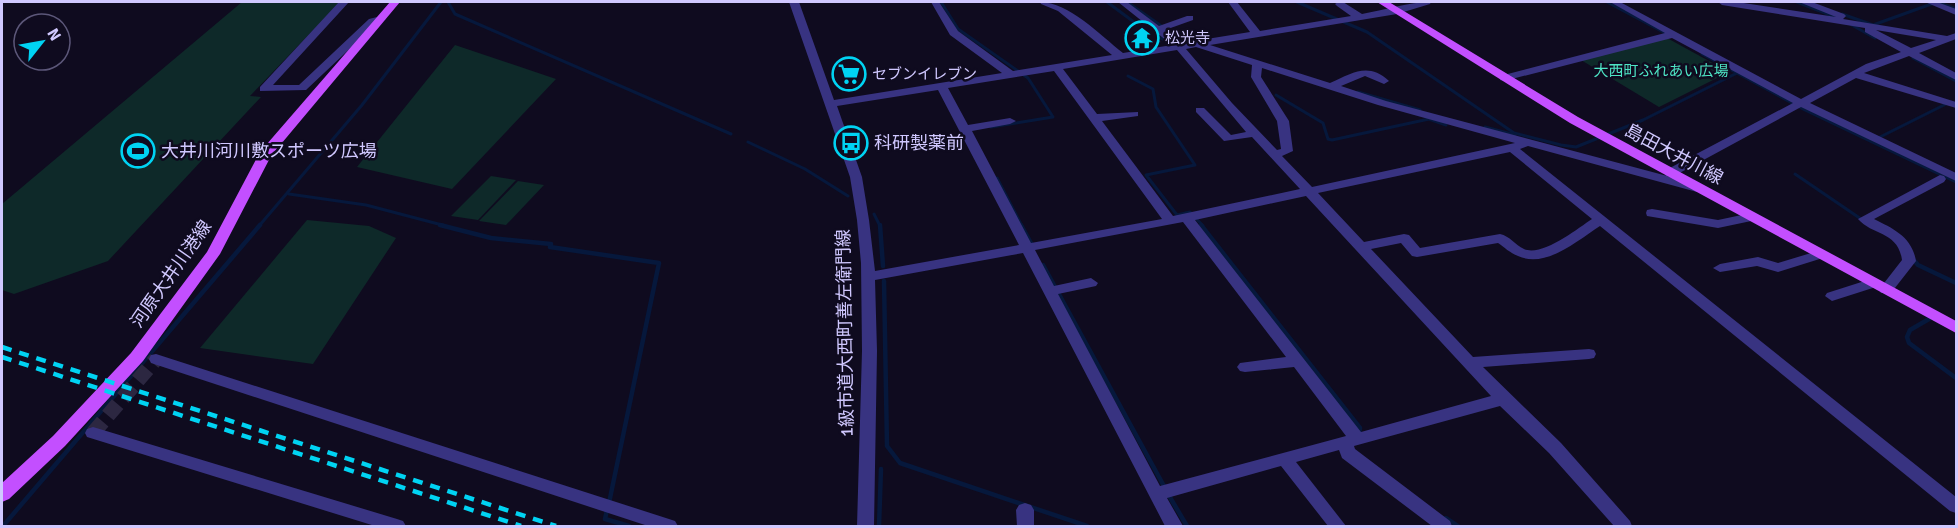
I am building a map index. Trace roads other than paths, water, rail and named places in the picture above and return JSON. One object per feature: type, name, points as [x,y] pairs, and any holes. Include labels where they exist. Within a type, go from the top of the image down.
[{"type":"main road","name":"河原大井川港線","points":[[2,494],[59,441],[137,357],[213,254],[266,155],[396,2]]},
{"type":"main road","name":"島田大井川線","points":[[1382,2],[1574,120],[1956,328]]},
{"type":"street","points":[[344,2],[264,89],[302,88],[373,21],[381,19]]},
{"type":"street","name":"1級市道大西町善左衛門線","points":[[794,2],[856,177],[865,234],[868,278],[869,386],[865,526]]},
{"type":"street","points":[[935,2],[954,33],[1012,75]]},
{"type":"street","points":[[1044,2],[1061,9],[1122,57]]},
{"type":"street","points":[[1122,2],[1179,47],[1228,105],[1503,399],[1555,448],[1624,526]]},
{"type":"street","points":[[1232,2],[1258,35]]},
{"type":"street","points":[[831,104],[1258,35],[1397,11],[1427,2]]},
{"type":"street","points":[[1614,2],[1674,34],[1794,105],[1956,187]]},
{"type":"street","points":[[1722,2],[1954,38]]},
{"type":"street","points":[[1804,2],[1860,25],[1956,78]]},
{"type":"street","points":[[1930,2],[1956,12]]},
{"type":"street","points":[[1340,4],[1360,17]]},
{"type":"street","points":[[1159,29],[1190,18]]},
{"type":"street","points":[[1504,78],[1674,34]]},
{"type":"street","points":[[1671,173],[1855,74],[1910,52],[1954,38]]},
{"type":"street","points":[[1198,44],[1330,87],[1700,188]]},
{"type":"street","points":[[1257,64],[1256,77],[1282,121],[1287,151],[1274,154]]},
{"type":"street","points":[[1057,68],[1170,221]]},
{"type":"street","points":[[1330,87],[1365,72],[1384,81]]},
{"type":"street","points":[[1855,74],[1956,105]]},
{"type":"street","points":[[942,86],[1174,526]]},
{"type":"street","points":[[1228,105],[1200,110],[1228,139],[1256,134]]},
{"type":"street","points":[[1794,105],[1956,177]]},
{"type":"street","points":[[1095,118],[1134,114]]},
{"type":"street","points":[[965,129],[1010,120]]},
{"type":"street","points":[[868,278],[1170,221],[1512,148],[1527,142]]},
{"type":"street","points":[[1512,148],[1956,506]]},
{"type":"street","points":[[1832,297],[1880,286],[1909,261],[1909,250],[1902,240],[1864,219],[1940,179]]},
{"type":"street","points":[[1652,213],[1718,224],[1751,217]]},
{"type":"street","points":[[1186,217],[1298,361],[1351,441],[1348,453],[1444,526]]},
{"type":"street","points":[[1361,247],[1404,238],[1417,253],[1500,238],[1525,254],[1538,255],[1552,250],[1601,219]]},
{"type":"street","points":[[1720,268],[1758,261],[1778,268],[1821,254]]},
{"type":"street","points":[[1050,291],[1091,283]]},
{"type":"street","points":[[1470,363],[1588,354]]},
{"type":"street","points":[[156,359],[669,526]]},
{"type":"street","points":[[1245,367],[1298,361]]},
{"type":"street","points":[[1156,495],[1503,399]]},
{"type":"street","points":[[93,433],[397,526]]},
{"type":"street","points":[[1285,460],[1338,526]]},
{"type":"waterway","points":[[259,226],[362,105],[441,2]]},
{"type":"waterway","points":[[448,2],[455,14],[731,134]]},
{"type":"waterway","points":[[941,2],[958,29],[1028,78],[1053,117],[991,127]]},
{"type":"waterway","points":[[1107,2],[1142,28],[1170,43],[1189,39]]},
{"type":"waterway","points":[[1127,2],[1170,32],[1199,42]]},
{"type":"waterway","points":[[1297,2],[1367,32],[1514,133],[1561,145],[1576,147],[1643,120],[1737,73]]},
{"type":"waterway","points":[[1607,2],[1667,34]]},
{"type":"waterway","points":[[1797,2],[1838,18]]},
{"type":"waterway","points":[[1842,14],[1873,25],[1937,2],[1956,9]]},
{"type":"waterway","points":[[1850,24],[1875,38]]},
{"type":"waterway","points":[[1702,54],[1737,73]]},
{"type":"waterway","points":[[1913,58],[1956,81]]},
{"type":"waterway","points":[[1737,73],[1805,110],[1956,182]]},
{"type":"waterway","points":[[1128,76],[1153,89],[1156,107],[1195,165],[1146,175],[1177,215],[1190,212],[1203,226]]},
{"type":"waterway","points":[[1358,92],[1420,110]]},
{"type":"waterway","points":[[1276,95],[1323,123],[1328,139],[1332,140],[1429,119],[1446,125]]},
{"type":"waterway","points":[[1880,137],[1946,104]]},
{"type":"waterway","points":[[1485,127],[1515,135]]},
{"type":"waterway","points":[[748,142],[805,169],[848,196]]},
{"type":"waterway","points":[[1795,174],[1864,221]]},
{"type":"waterway","points":[[997,178],[1022,226]]},
{"type":"waterway","points":[[289,194],[366,205],[446,226]]},
{"type":"waterway","points":[[874,214],[880,226]]},
{"type":"waterway","points":[[3,526],[260,225]]},
{"type":"waterway","points":[[440,225],[491,238],[551,244],[550,247],[659,263],[609,503]]},
{"type":"waterway","points":[[880,225],[883,266]]},
{"type":"waterway","points":[[1021,225],[1032,245]]},
{"type":"waterway","points":[[1201,225],[1360,428],[1359,434]]},
{"type":"waterway","points":[[1912,258],[1918,265],[1956,283]]},
{"type":"waterway","points":[[1043,265],[1165,488]]},
{"type":"waterway","points":[[884,281],[887,446],[900,463],[1087,526]]},
{"type":"waterway","points":[[1929,319],[1910,330],[1907,337],[1909,343],[1956,378]]},
{"type":"waterway","points":[[879,526],[881,469]]},
{"type":"waterway","points":[[1168,494],[1187,526]]},
{"type":"waterway","points":[[607,510],[605,519],[629,526]]},
{"type":"waterway","points":[[1446,518],[1458,526]]},
{"type":"tunnel","points":[[93,433],[156,359]]},
{"type":"railway","points":[[2,347],[556,526]]},
{"type":"railway","points":[[2,357],[521,526]]},
{"type":"place","name":"松光寺","points":[[1142,38]]},
{"type":"place","name":"セブンイレブン","points":[[849,74]]},
{"type":"place","name":"科研製薬前","points":[[851,143]]},
{"type":"place","name":"大井川河川敷スポーツ広場","points":[[138,151]]},
{"type":"park label","name":"大西町ふれあい広場","points":[[1661,71]]}]
